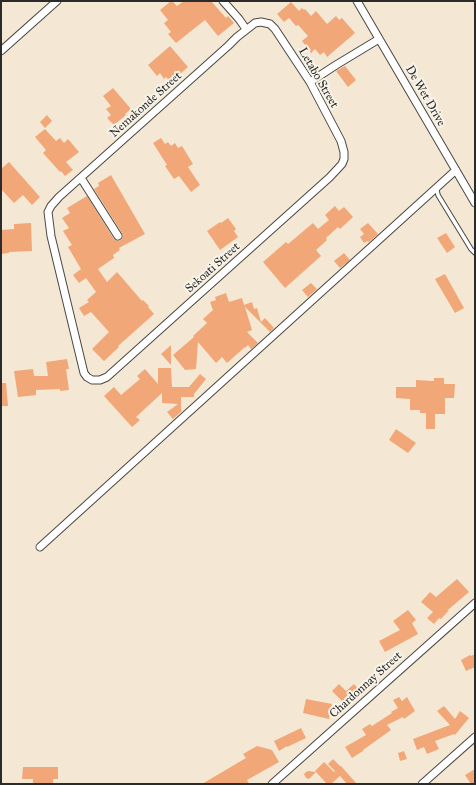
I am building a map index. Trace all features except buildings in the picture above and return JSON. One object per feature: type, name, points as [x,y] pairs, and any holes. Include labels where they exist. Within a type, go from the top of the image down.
[{"type":"street","points":[[1,51],[57,1]]},
{"type":"street","points":[[223,1],[246,29]]},
{"type":"street","name":"De Wet Drive","points":[[357,1],[475,203]]},
{"type":"street","name":"Nemakonde Street","points":[[48,212],[59,197],[82,178],[246,29],[255,23],[265,22]]},
{"type":"street","name":"Letabo Street","points":[[265,22],[270,24],[275,29],[310,82],[338,134],[344,152]]},
{"type":"street","points":[[310,82],[379,39]]},
{"type":"street","name":"Sekoati Street","points":[[48,212],[51,236],[84,373],[92,380],[100,380],[107,377],[330,177],[342,164],[344,152]]},
{"type":"street","points":[[40,547],[456,170]]},
{"type":"street","points":[[82,178],[118,236]]},
{"type":"street","name":"Chardonnay Street","points":[[272,784],[475,603]]},
{"type":"street","points":[[422,784],[475,737]]},
{"type":"lane","points":[[439,186],[437,190],[438,195],[471,249],[475,253]]}]
